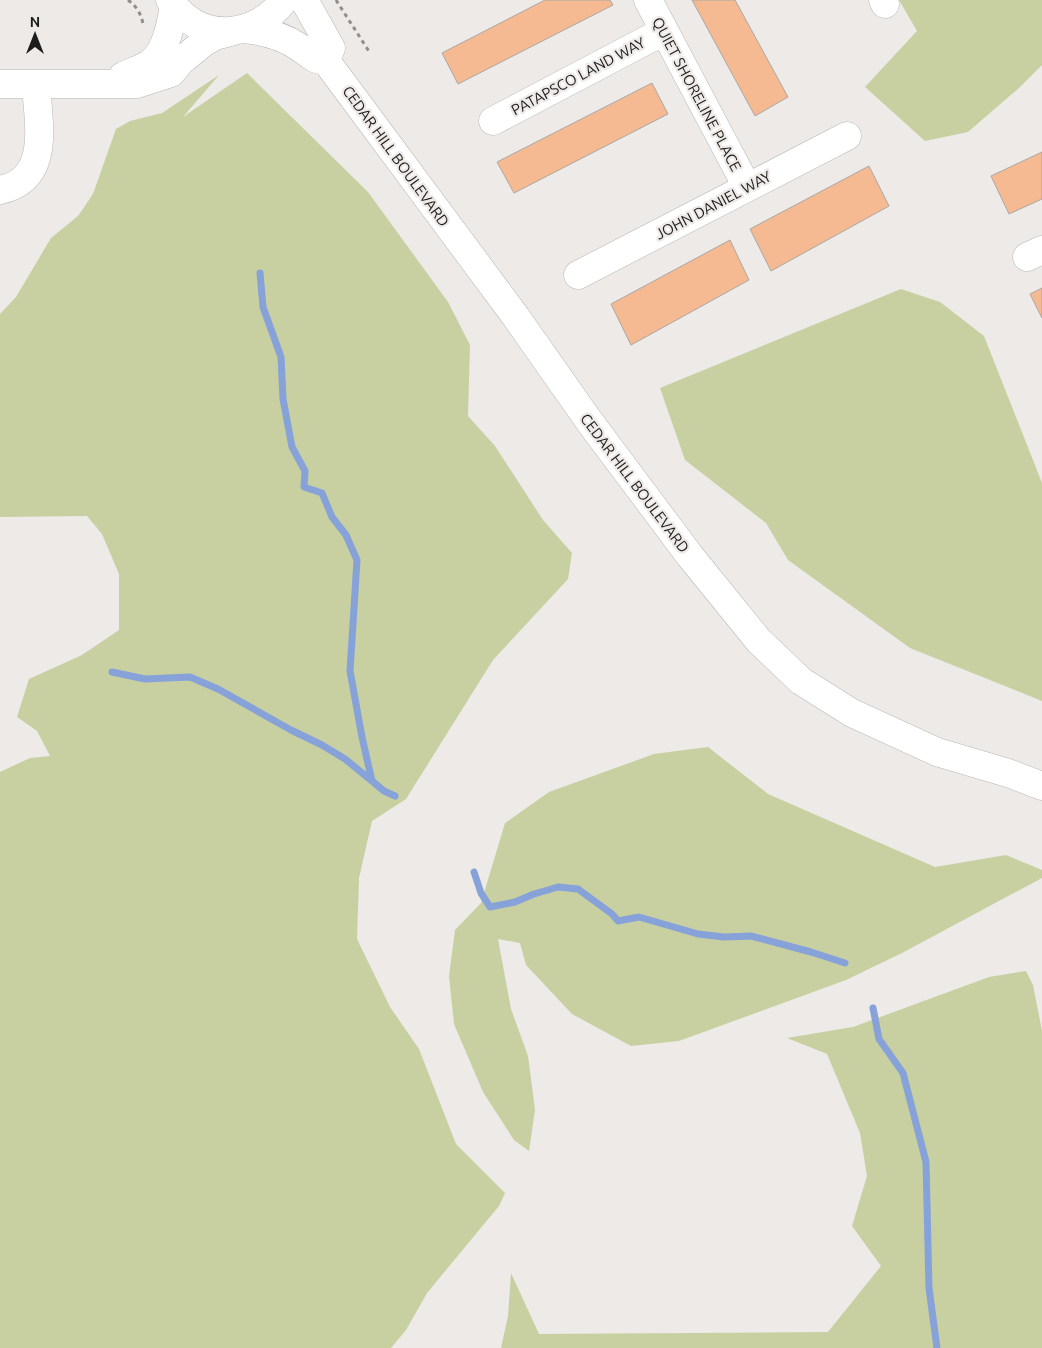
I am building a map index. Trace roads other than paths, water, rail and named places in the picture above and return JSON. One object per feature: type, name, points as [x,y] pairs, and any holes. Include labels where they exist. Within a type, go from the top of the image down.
[{"type":"street","name":"CEDAR HILL BOULEVARD","points":[[239,30],[267,18],[284,0]]},
{"type":"street","points":[[304,0],[331,48],[326,61]]},
{"type":"street","name":"QUIET SHORELINE PLACE","points":[[648,0],[747,187]]},
{"type":"street","name":"CEDAR HILL BOULEVARD","points":[[172,3],[190,20],[203,28],[218,31],[257,30],[284,39],[314,59],[326,61],[690,556],[759,641],[801,681],[852,713],[937,752],[1008,773],[1042,786]]},
{"type":"street","points":[[104,84],[149,64],[155,59],[167,34],[172,3]]},
{"type":"street","points":[[0,84],[137,84],[171,73],[202,42],[214,36],[239,30]]},
{"type":"street","name":"PATAPSCO LAND WAY","points":[[493,121],[664,30]]},
{"type":"street","points":[[0,190],[18,184],[30,172],[38,157],[36,84]]},
{"type":"street","name":"JOHN DANIEL WAY","points":[[578,275],[847,136]]},
{"type":"waterway","points":[[260,273],[263,307],[281,357],[283,399],[292,447],[305,471],[304,487],[322,493],[332,517],[346,535],[357,560],[350,671],[372,781],[384,791],[395,796]]},
{"type":"waterway","points":[[112,672],[145,679],[190,677],[218,689],[322,745],[345,759],[372,781]]},
{"type":"waterway","points":[[474,872],[481,893],[490,907],[515,902],[558,887],[578,889],[612,914],[618,921],[639,917],[698,934],[724,937],[751,936],[845,963]]},
{"type":"waterway","points":[[873,1008],[879,1039],[903,1073],[926,1162],[929,1288],[937,1348]]}]
